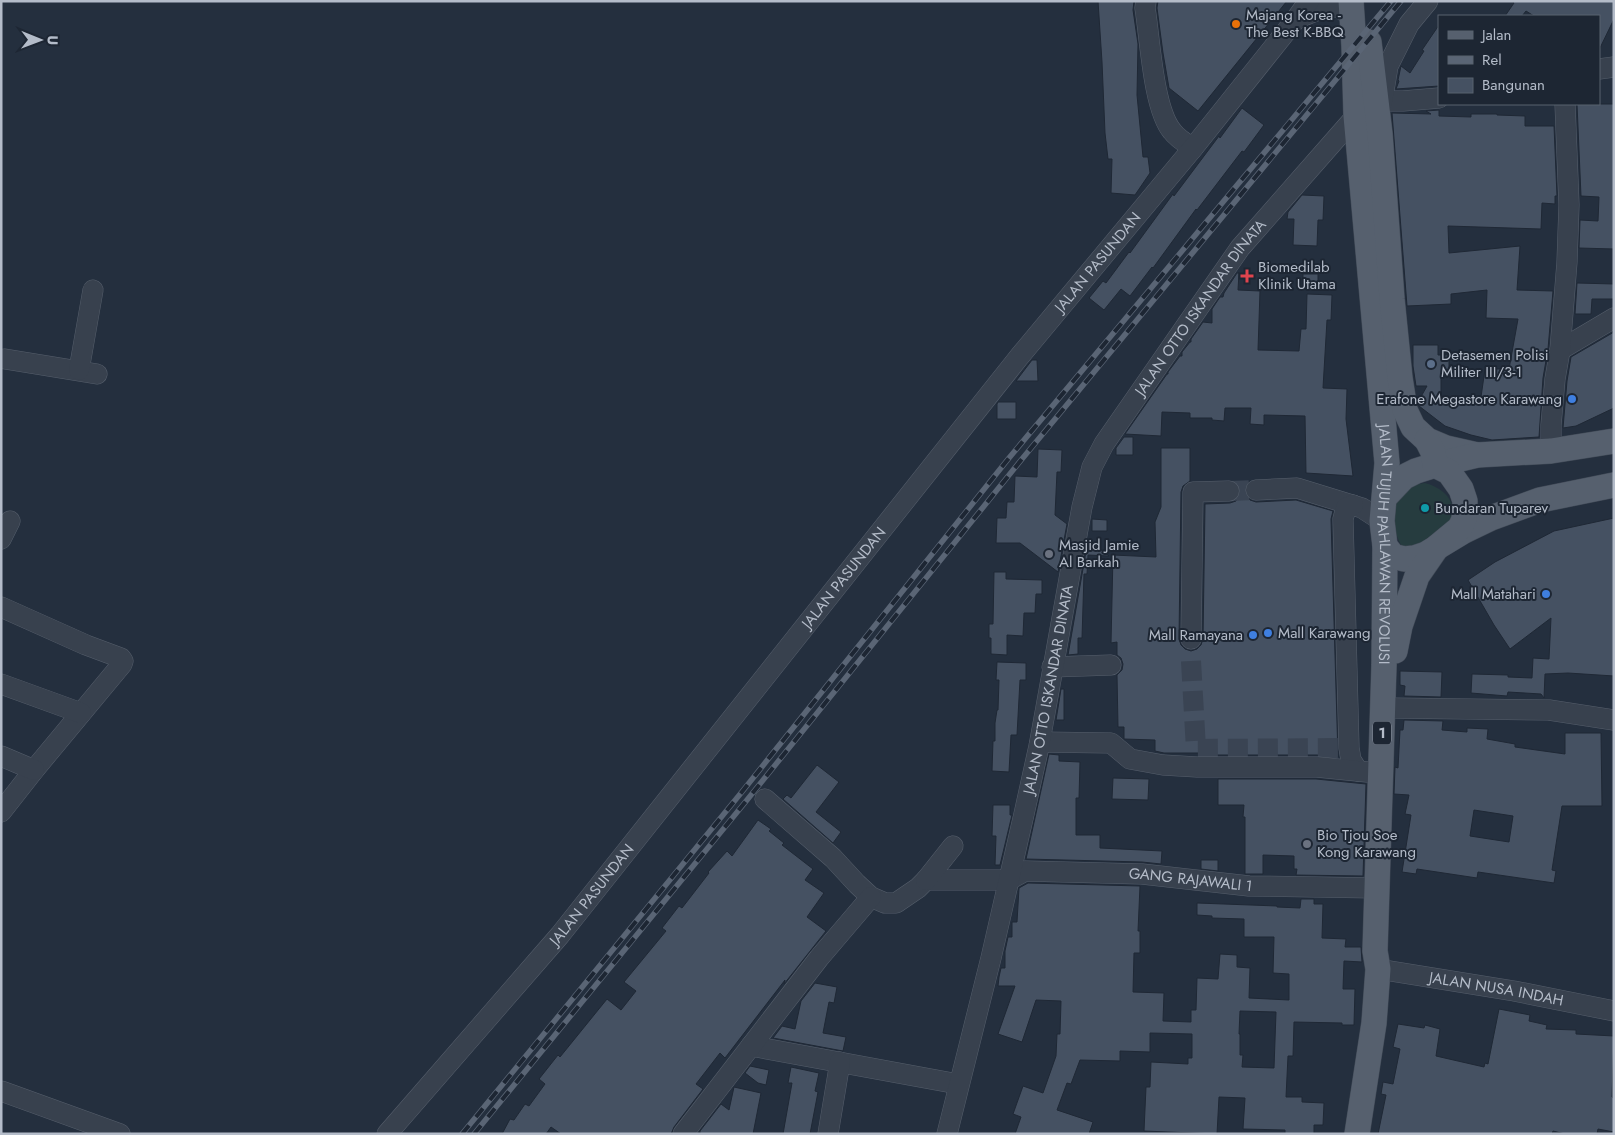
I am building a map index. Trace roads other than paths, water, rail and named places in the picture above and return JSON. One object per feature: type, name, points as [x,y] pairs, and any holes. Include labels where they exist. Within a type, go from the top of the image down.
[{"type":"main road","name":"JALAN TUJUH PAHLAWAN REVOLUSI","points":[[1356,7],[1371,106],[1387,463],[1383,509],[1385,546],[1384,665],[1368,771],[1376,888],[1374,951],[1378,969],[1374,1023],[1357,1134]]},
{"type":"main road","name":"JALAN TUJUH PAHLAWAN REVOLUSI","points":[[1371,106],[1380,134],[1392,299],[1405,410],[1413,427],[1427,440],[1446,448],[1477,455]]},
{"type":"main road","points":[[1427,440],[1433,452],[1435,464]]},
{"type":"main road","points":[[1383,509],[1404,477],[1435,464],[1477,455],[1552,451],[1614,441]]},
{"type":"main road","points":[[1385,546],[1393,556],[1404,560],[1426,554],[1460,528],[1464,519],[1464,501],[1461,489],[1449,472],[1435,464]]},
{"type":"main road","name":"1","points":[[1437,547],[1491,518],[1540,500],[1614,485]]},
{"type":"main road","name":"JALAN TUJUH PAHLAWAN REVOLUSI","points":[[1378,969],[1386,952],[1392,668],[1400,626],[1417,576],[1437,547]]},
{"type":"street","points":[[1146,1],[1154,77],[1163,112],[1171,130],[1192,148]]},
{"type":"street","name":"JALAN PASUNDAN","points":[[387,1134],[560,935],[1019,357],[1192,148],[1309,1]]},
{"type":"street","points":[[1428,1],[1409,24],[1371,106],[1438,98]]},
{"type":"street","name":"JALAN PASUNDAN","points":[[1296,19],[1328,6],[1340,8],[1356,7]]},
{"type":"street","points":[[1600,69],[1614,67]]},
{"type":"street","points":[[1552,451],[1551,425],[1568,262],[1565,105]]},
{"type":"street","name":"JALAN OTTO ISKANDAR DINATA","points":[[947,1134],[958,1084],[992,958],[1040,742],[1082,507],[1092,467],[1104,444],[1240,248],[1371,106]]},
{"type":"street","points":[[3,362],[88,372],[93,290]]},
{"type":"street","points":[[1560,350],[1614,318]]},
{"type":"street","points":[[1300,484],[1331,495],[1346,503]]},
{"type":"street","points":[[1256,490],[1297,488],[1362,508],[1383,509]]},
{"type":"street","points":[[1191,639],[1193,492],[1229,491]]},
{"type":"street","points":[[1346,503],[1343,519],[1349,748],[1351,760],[1368,771]]},
{"type":"street","points":[[1,539],[10,521]]},
{"type":"street","points":[[1,607],[86,645],[121,658],[123,661],[1,812]]},
{"type":"street","points":[[1052,667],[1111,665]]},
{"type":"street","points":[[1,684],[81,713]]},
{"type":"street","points":[[1390,708],[1549,710],[1614,720]]},
{"type":"street","points":[[1040,742],[1111,743],[1130,759],[1163,765],[1196,758],[1368,771]]},
{"type":"street","points":[[1,756],[34,770]]},
{"type":"street","points":[[765,799],[833,858],[871,897],[885,903],[896,903],[918,888],[954,846]]},
{"type":"street","name":"GANG RAJAWALI 1","points":[[1009,880],[1025,871],[1142,874],[1249,886],[1376,888]]},
{"type":"street","points":[[926,880],[1009,880]]},
{"type":"street","points":[[683,1134],[819,958],[871,897]]},
{"type":"street","name":"JALAN NUSA INDAH","points":[[1378,969],[1614,1011]]},
{"type":"street","points":[[751,1046],[958,1084]]},
{"type":"street","points":[[828,1134],[840,1062]]},
{"type":"street","points":[[1,1092],[120,1134]]},
{"type":"tunnel","points":[[1229,491],[1256,490]]},
{"type":"tunnel","points":[[1191,661],[1196,749],[1349,748]]},
{"type":"railway","points":[[462,1134],[741,793],[1009,458],[1391,1]]},
{"type":"railway","points":[[474,1134],[1022,459],[1401,1]]},
{"type":"place","name":"Majang Korea - The Best K-BBQ","points":[[1236,24]]},
{"type":"place","name":"Biomedilab Klinik Utama","points":[[1247,276]]},
{"type":"place","name":"Detasemen Polisi Militer III/3-1","points":[[1431,364]]},
{"type":"place","name":"Erafone Megastore Karawang","points":[[1572,399]]},
{"type":"place","name":"Bundaran Tuparev","points":[[1425,508]]},
{"type":"place","name":"Masjid Jamie Al Barkah","points":[[1049,554]]},
{"type":"place","name":"Mall Matahari","points":[[1546,594]]},
{"type":"place","name":"Mall Karawang","points":[[1268,633]]},
{"type":"place","name":"Mall Ramayana","points":[[1253,635]]},
{"type":"place","name":"Bio Tjou Soe Kong Karawang","points":[[1307,844]]}]
